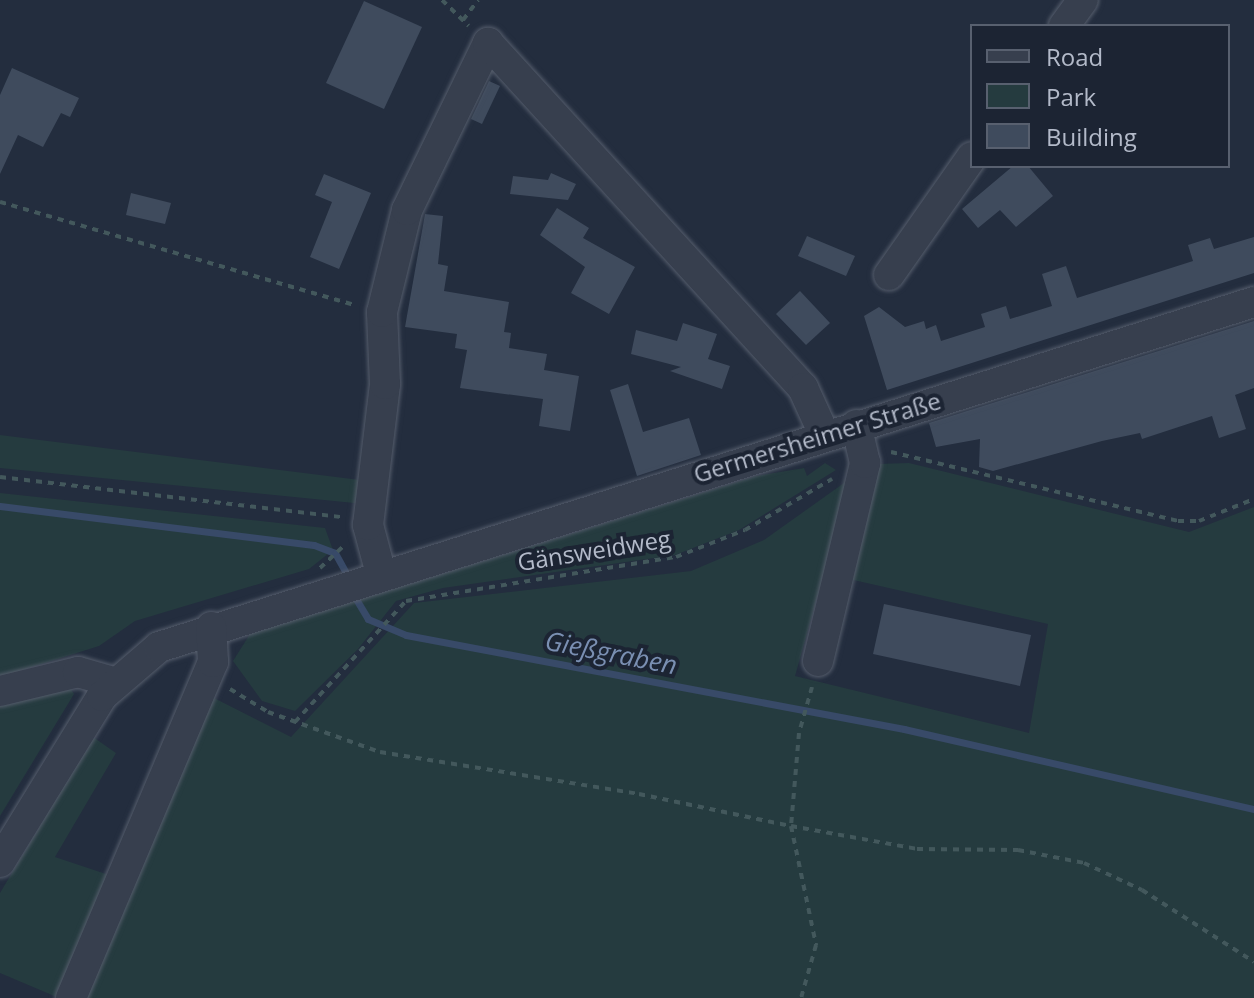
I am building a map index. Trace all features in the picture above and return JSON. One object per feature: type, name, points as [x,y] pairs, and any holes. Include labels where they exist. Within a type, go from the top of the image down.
[{"type":"street","points":[[1065,24],[1083,0]]},
{"type":"street","points":[[375,576],[359,533],[385,384],[382,312],[407,210],[488,43],[803,388],[824,434]]},
{"type":"street","points":[[889,275],[970,160]]},
{"type":"street","name":"Germersheimer Straße","points":[[0,862],[114,682],[159,647],[324,580],[375,576],[1254,302]]},
{"type":"street","points":[[818,661],[865,463],[856,425]]},
{"type":"street","points":[[71,998],[208,670],[211,627]]},
{"type":"street","points":[[0,691],[78,672],[114,682]]},
{"type":"path","points":[[442,0],[488,43]]},
{"type":"path","points":[[463,20],[478,0]]},
{"type":"path","points":[[0,202],[382,312]]},
{"type":"path","name":"Gänsweidweg","points":[[295,722],[370,646],[399,609],[444,590],[676,557],[745,530],[890,452],[1178,521],[1199,521],[1254,499]]},
{"type":"path","points":[[0,477],[339,516],[359,533],[324,580]]},
{"type":"path","points":[[208,670],[236,695],[295,722],[421,760],[639,794],[917,849],[1018,850],[1084,863],[1142,890],[1254,962]]},
{"type":"path","points":[[801,998],[816,945],[791,826],[799,733],[809,695]]},
{"type":"green space","points":[[0,435],[368,481],[364,504],[0,468]]},
{"type":"green space","points":[[825,463],[836,470],[739,530],[675,555],[443,588],[396,601],[358,649],[295,711],[262,701],[233,661],[250,634],[756,476],[804,468],[807,476]]},
{"type":"green space","points":[[909,463],[1189,532],[1254,507],[1254,998],[80,998],[208,695],[291,737],[414,603],[691,571],[764,540],[851,478],[795,676],[1029,733],[1048,624],[849,579],[877,464]]},
{"type":"green space","points":[[0,493],[325,528],[333,550],[309,569],[135,621],[99,646],[0,677]]},
{"type":"green space","points":[[70,688],[74,694],[0,816],[0,699]]},
{"type":"green space","points":[[93,737],[116,753],[55,857],[115,877],[59,998],[0,973],[0,893]]},
{"type":"building","points":[[364,1],[422,27],[384,109],[326,83]]},
{"type":"building","points":[[12,68],[79,98],[70,117],[61,113],[43,147],[18,135],[0,174],[0,95]]},
{"type":"building","points":[[489,81],[500,86],[482,124],[471,119]]},
{"type":"building","points":[[1011,168],[1030,168],[1053,196],[1016,227],[1000,210],[978,228],[962,209]]},
{"type":"building","points":[[551,173],[576,184],[568,200],[510,194],[513,176],[548,180]]},
{"type":"building","points":[[324,174],[371,193],[339,269],[310,257],[332,202],[315,195]]},
{"type":"building","points":[[131,193],[171,203],[165,224],[126,215]]},
{"type":"building","points":[[557,208],[589,228],[583,238],[635,267],[609,314],[571,293],[585,267],[540,235]]},
{"type":"building","points":[[425,214],[443,216],[438,264],[448,266],[444,291],[509,302],[504,332],[511,333],[509,348],[547,354],[544,370],[579,376],[570,431],[539,426],[543,399],[460,388],[467,350],[455,348],[457,334],[405,327]]},
{"type":"building","points":[[807,236],[855,256],[846,276],[798,256]]},
{"type":"building","points":[[1254,237],[1254,273],[887,390],[864,316],[879,307],[905,327],[924,321],[926,329],[936,325],[941,341],[985,327],[981,314],[1006,306],[1010,319],[1052,306],[1042,274],[1066,266],[1077,298],[1193,261],[1188,245],[1210,238],[1214,249]]},
{"type":"building","points":[[800,291],[830,323],[806,345],[776,314]]},
{"type":"building","points":[[1254,321],[1254,388],[1235,395],[1246,429],[1219,438],[1212,416],[1142,439],[1140,433],[1102,441],[993,471],[979,467],[980,439],[936,447],[929,423]]},
{"type":"building","points":[[683,323],[717,334],[708,359],[730,366],[722,389],[670,371],[681,367],[631,354],[636,330],[677,341]]},
{"type":"building","points":[[628,384],[643,432],[689,418],[701,455],[637,476],[610,390]]},
{"type":"building","points":[[884,604],[1031,635],[1020,686],[873,654]]},
{"type":"waterway","name":"Gießgraben","points":[[0,506],[314,545],[335,553],[349,578]]},
{"type":"waterway","name":"Gießgraben","points":[[353,594],[368,619],[406,635],[904,729],[1254,809]]}]
